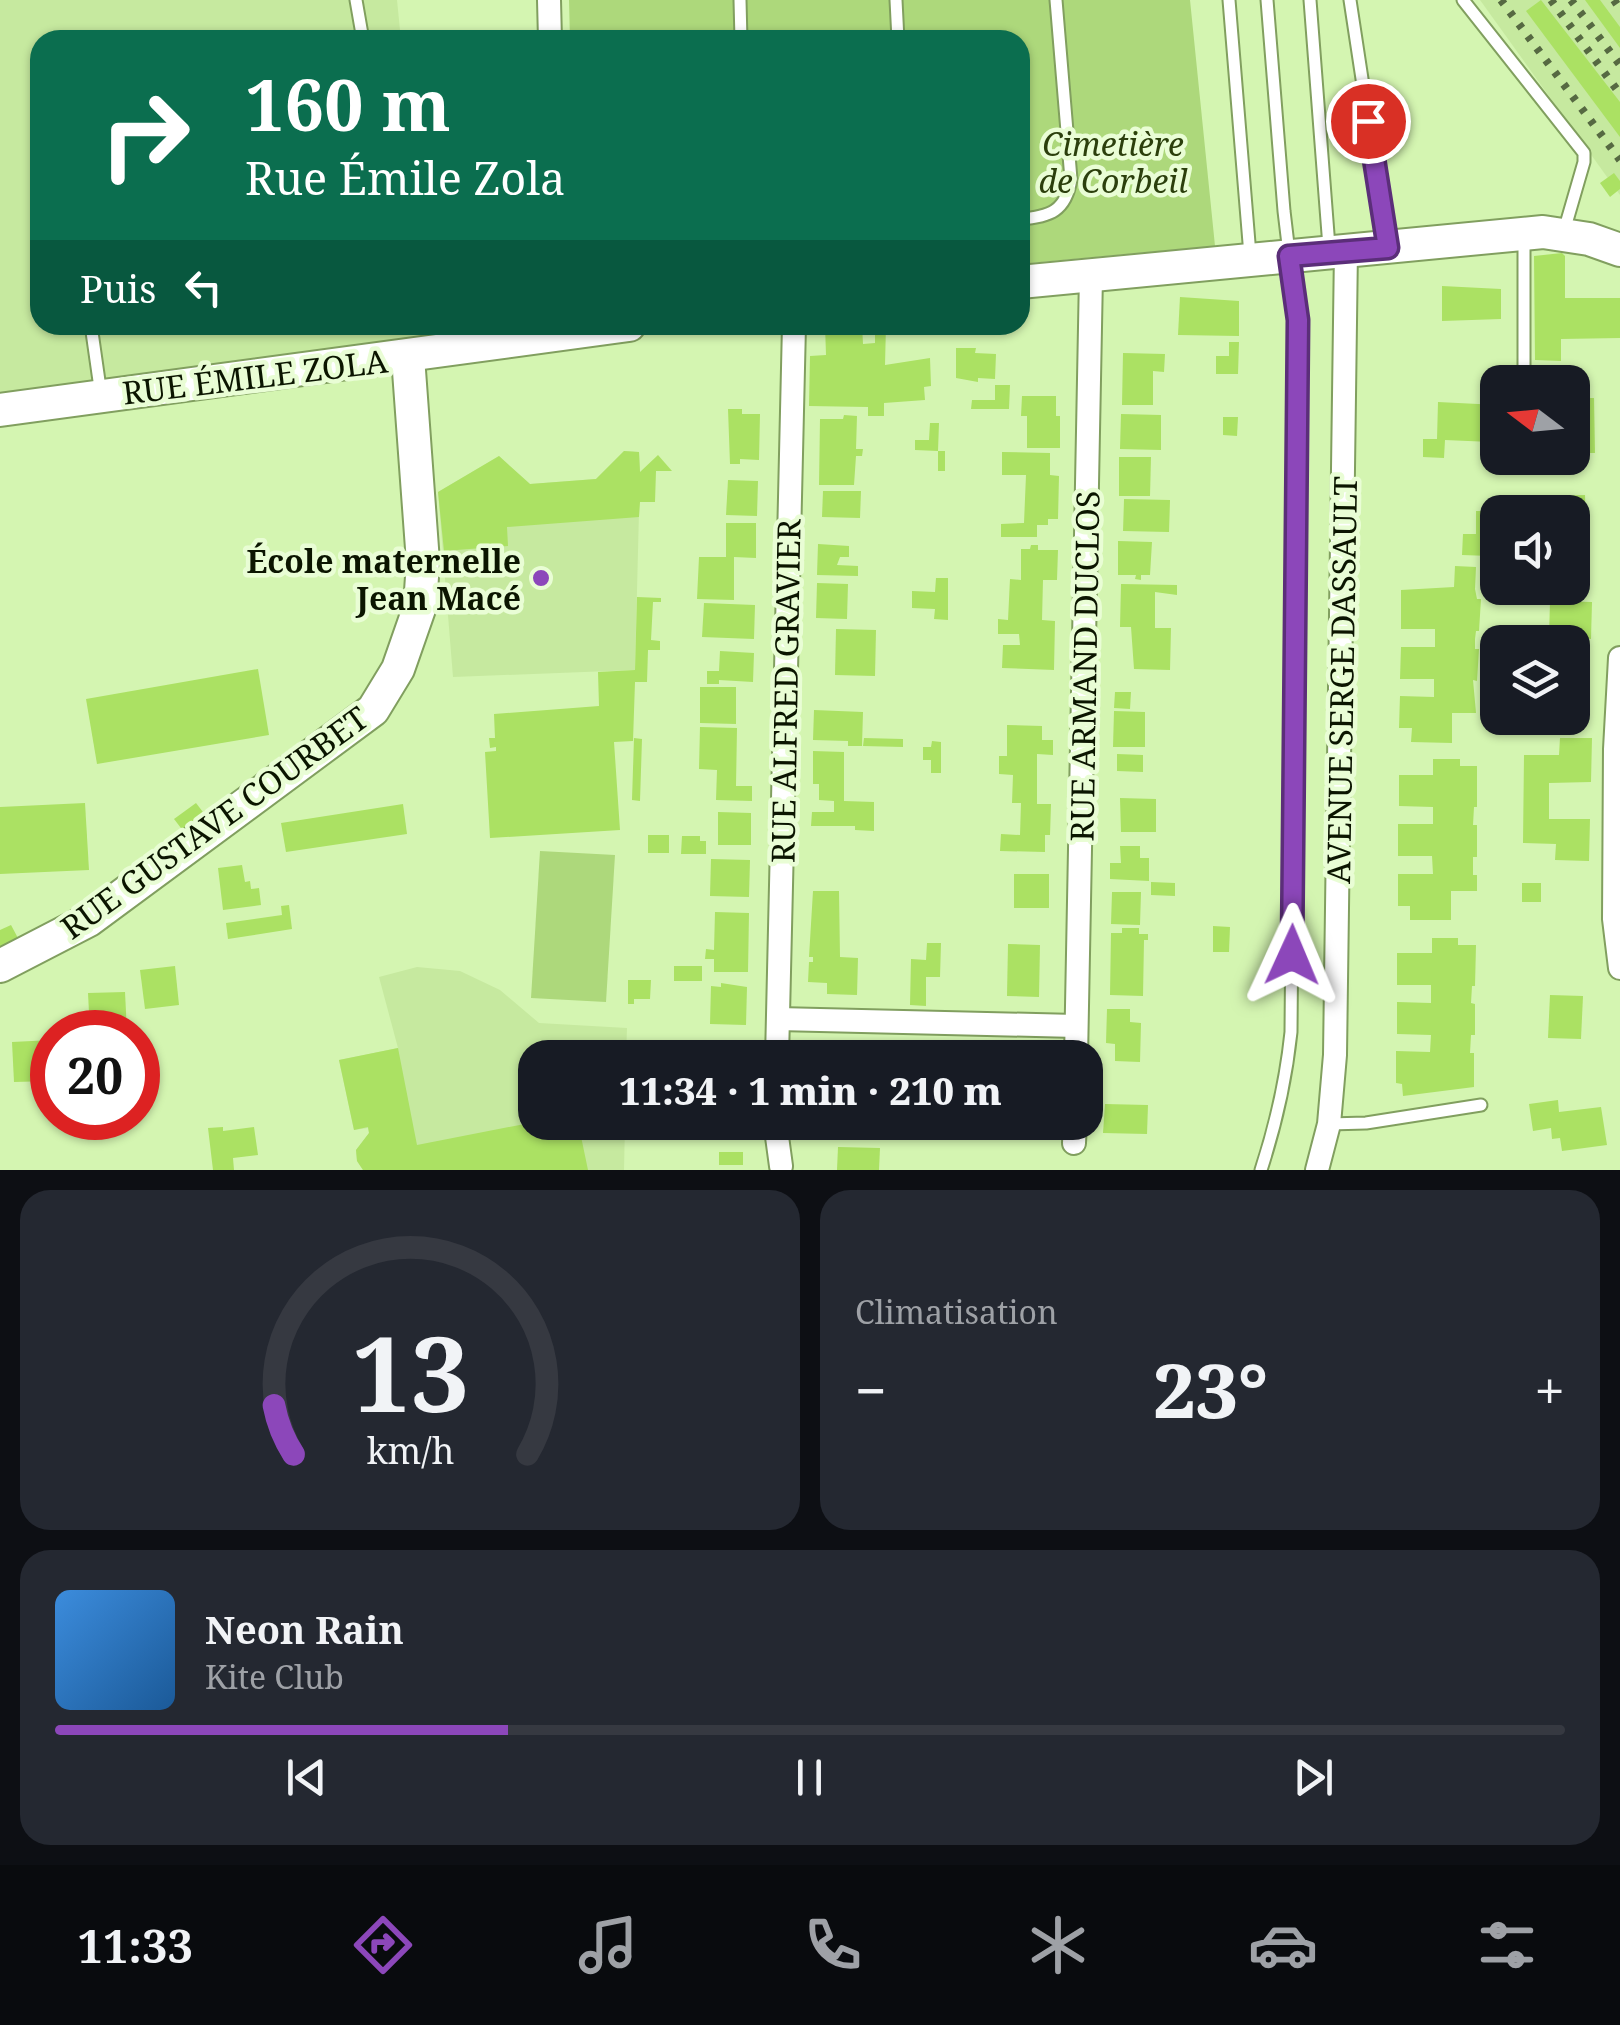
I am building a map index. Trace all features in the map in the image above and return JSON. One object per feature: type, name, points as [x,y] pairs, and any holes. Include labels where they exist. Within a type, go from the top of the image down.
[{"type":"street","points":[[549,0],[550,30]]},
{"type":"street","points":[[1030,281],[1524,234],[1563,234],[1620,250]]},
{"type":"street","name":"AVENUE SERGE DASSAULT","points":[[1318,1170],[1329,1124],[1335,1055],[1338,250]]},
{"type":"street","name":"RUE ARMAND DUCLOS","points":[[1076,1040],[1092,275]]},
{"type":"street","name":"RUE ÉMILE ZOLA","points":[[0,410],[408,357],[526,335]]},
{"type":"street","name":"RUE ALFRED GRAVIER","points":[[777,1040],[794,335]]},
{"type":"street","name":"RUE GUSTAVE COURBET","points":[[0,966],[88,920],[373,710],[398,669],[420,606],[423,562],[408,357]]},
{"type":"street","points":[[1620,658],[1614,920],[1620,968]]},
{"type":"street","points":[[778,1018],[1076,1026]]},
{"type":"street","points":[[777,1140],[781,1166]]},
{"type":"lane","points":[[356,0],[360,30]]},
{"type":"lane","points":[[740,0],[741,30]]},
{"type":"lane","points":[[896,0],[898,30]]},
{"type":"lane","points":[[1030,217],[1049,214],[1062,206],[1068,196],[1070,179],[1056,0]]},
{"type":"lane","points":[[1229,0],[1250,259]]},
{"type":"lane","points":[[1261,1170],[1276,1124],[1292,1032],[1298,320],[1267,0]]},
{"type":"lane","points":[[1310,0],[1338,250]]},
{"type":"lane","points":[[1350,0],[1388,248]]},
{"type":"lane","points":[[1463,0],[1584,153],[1563,234]]},
{"type":"lane","points":[[1524,234],[1524,365]]},
{"type":"lane","points":[[92,335],[100,395]]},
{"type":"lane","points":[[1329,1124],[1366,1123],[1480,1105]]},
{"type":"shaded area","points":[[0,0],[397,0],[400,30],[30,30],[30,335],[426,335],[427,354],[0,410]]},
{"type":"shaded area","points":[[1480,0],[1620,0],[1620,195]]},
{"type":"shaded area","name":"École maternelle Jean Macé","points":[[624,451],[639,452],[635,670],[453,677],[438,492],[499,456],[530,484],[596,479]]},
{"type":"shaded area","points":[[417,967],[460,971],[500,990],[539,1023],[627,1028],[627,1040],[518,1040],[518,1140],[625,1140],[624,1170],[363,1170],[356,1150],[369,1133],[368,1128],[354,1130],[339,1060],[398,1048],[379,977]]},
{"type":"green space","name":"Cimetière de Corbeil","points":[[569,0],[1190,0],[1215,246],[1030,263],[1030,30],[570,30]]},
{"type":"green space","points":[[540,851],[615,855],[606,1002],[531,998]]},
{"type":"building","points":[[1541,0],[1620,102],[1620,137],[1526,11]]},
{"type":"building","points":[[1585,0],[1600,0],[1620,27],[1620,48]]},
{"type":"building","points":[[1614,173],[1620,189],[1610,197],[1600,183]]},
{"type":"building","points":[[1562,253],[1565,298],[1620,298],[1620,338],[1561,339],[1561,361],[1535,360],[1534,256]]},
{"type":"building","points":[[1442,286],[1501,289],[1501,319],[1442,321]]},
{"type":"building","points":[[1180,297],[1239,301],[1239,336],[1178,335]]},
{"type":"building","points":[[825,335],[863,335],[863,344],[875,343],[875,335],[886,335],[885,365],[930,358],[931,386],[924,387],[925,400],[884,403],[884,416],[868,416],[868,407],[809,406],[810,356],[826,355]]},
{"type":"building","points":[[1229,342],[1239,342],[1238,374],[1216,374],[1216,356],[1229,356]]},
{"type":"building","points":[[956,348],[996,354],[995,379],[978,378],[978,382],[956,378]]},
{"type":"building","points":[[1123,353],[1165,354],[1164,372],[1153,371],[1153,405],[1122,405]]},
{"type":"building","points":[[995,385],[1010,385],[1009,409],[971,409],[972,400],[995,400]]},
{"type":"building","points":[[1022,396],[1056,396],[1060,448],[1027,448],[1027,416],[1021,416]]},
{"type":"building","points":[[1590,398],[1594,398],[1595,453],[1590,453]]},
{"type":"building","points":[[1438,402],[1480,404],[1480,442],[1445,440],[1444,458],[1423,457],[1423,439],[1437,439]]},
{"type":"building","points":[[728,409],[760,414],[759,460],[740,459],[740,464],[730,464]]},
{"type":"building","points":[[1121,414],[1161,415],[1161,450],[1120,449]]},
{"type":"building","points":[[844,415],[857,416],[856,449],[863,449],[862,456],[856,456],[854,485],[819,485],[820,419],[843,419]]},
{"type":"building","points":[[1223,417],[1238,417],[1237,436],[1223,435]]},
{"type":"building","points":[[930,423],[939,423],[938,451],[915,450],[915,440],[929,440]]},
{"type":"building","points":[[624,451],[639,452],[640,472],[658,455],[672,471],[656,471],[655,502],[640,502],[639,517],[507,527],[508,546],[444,551],[438,492],[499,456],[530,484],[596,479]]},
{"type":"building","points":[[938,451],[945,451],[945,471],[938,471]]},
{"type":"building","points":[[1002,452],[1050,453],[1050,475],[1059,476],[1058,519],[1048,519],[1048,525],[1037,525],[1037,537],[1001,537],[1001,524],[1024,523],[1026,475],[1002,475]]},
{"type":"building","points":[[1119,457],[1151,457],[1150,496],[1119,496]]},
{"type":"building","points":[[728,480],[758,481],[757,516],[726,515]]},
{"type":"building","points":[[823,491],[861,491],[860,518],[822,517]]},
{"type":"building","points":[[1124,499],[1170,500],[1169,532],[1123,531]]},
{"type":"building","points":[[1476,511],[1480,511],[1480,556],[1462,555],[1463,534],[1476,534]]},
{"type":"building","points":[[726,523],[756,523],[756,558],[734,557],[734,600],[697,599],[699,557],[726,557]]},
{"type":"building","points":[[1118,541],[1152,542],[1150,575],[1141,575],[1141,580],[1135,579],[1136,575],[1118,575]]},
{"type":"building","points":[[818,544],[849,546],[849,557],[840,557],[837,565],[858,566],[858,576],[817,575]]},
{"type":"building","points":[[1031,545],[1038,545],[1038,550],[1058,550],[1057,580],[1043,580],[1042,620],[1055,621],[1054,670],[1002,668],[1003,645],[1020,645],[1019,634],[998,634],[998,619],[1008,620],[1010,579],[1021,580],[1021,549],[1030,549]]},
{"type":"building","points":[[1455,566],[1476,567],[1475,589],[1481,605],[1475,639],[1475,649],[1479,649],[1477,681],[1473,680],[1476,713],[1452,713],[1452,743],[1411,742],[1412,728],[1399,728],[1400,696],[1434,697],[1434,679],[1400,679],[1401,647],[1435,647],[1435,629],[1401,629],[1401,590],[1454,587]]},
{"type":"building","points":[[936,578],[948,578],[948,620],[934,619],[935,609],[912,608],[912,591],[935,592]]},
{"type":"building","points":[[817,583],[848,584],[847,619],[816,618]]},
{"type":"building","points":[[1121,584],[1177,585],[1177,595],[1155,592],[1155,628],[1171,628],[1170,670],[1134,669],[1131,627],[1120,627]]},
{"type":"building","points":[[637,597],[661,598],[661,602],[653,602],[651,640],[660,641],[660,650],[648,650],[647,682],[635,682],[633,741],[614,742],[620,830],[490,838],[485,752],[496,751],[496,747],[490,748],[489,738],[495,738],[494,714],[599,706],[598,672],[635,670]]},
{"type":"building","points":[[1592,602],[1591,639],[1590,625],[1549,625],[1550,605]]},
{"type":"building","points":[[704,603],[755,605],[754,639],[702,637]]},
{"type":"building","points":[[836,629],[876,630],[875,676],[835,675]]},
{"type":"building","points":[[720,651],[754,653],[753,682],[719,680],[719,684],[707,684],[707,671],[719,671]]},
{"type":"building","points":[[258,669],[269,735],[97,764],[86,699]]},
{"type":"building","points":[[700,687],[736,687],[736,724],[700,723]]},
{"type":"building","points":[[1115,692],[1131,692],[1130,709],[1114,708]]},
{"type":"building","points":[[814,710],[863,712],[862,746],[848,746],[848,741],[813,740]]},
{"type":"building","points":[[1114,711],[1145,712],[1145,747],[1113,747]]},
{"type":"building","points":[[1007,725],[1042,726],[1042,740],[1053,740],[1053,755],[1037,754],[1037,804],[1051,804],[1045,852],[1000,851],[1001,834],[1020,835],[1021,803],[1012,803],[1013,775],[999,774],[999,756],[1007,756]]},
{"type":"building","points":[[700,727],[737,728],[736,786],[752,786],[752,801],[716,800],[717,770],[699,769]]},
{"type":"building","points":[[634,738],[642,739],[640,801],[632,800]]},
{"type":"building","points":[[864,738],[903,739],[903,747],[863,746]]},
{"type":"building","points":[[1560,738],[1592,738],[1591,782],[1549,783],[1549,819],[1590,819],[1589,861],[1555,860],[1556,844],[1523,843],[1524,755],[1559,755]]},
{"type":"building","points":[[932,741],[941,742],[941,773],[931,773],[931,760],[923,760],[923,747],[931,747]]},
{"type":"building","points":[[813,751],[844,752],[844,801],[874,802],[874,831],[855,830],[855,826],[811,826],[812,812],[834,812],[834,801],[819,800],[819,784],[813,784]]},
{"type":"building","points":[[1117,754],[1143,755],[1143,772],[1117,771]]},
{"type":"building","points":[[1433,759],[1460,759],[1460,766],[1477,766],[1473,825],[1477,825],[1477,857],[1473,857],[1473,875],[1477,875],[1477,891],[1451,891],[1451,920],[1410,920],[1410,906],[1398,906],[1398,874],[1433,874],[1432,856],[1398,856],[1398,824],[1433,824],[1433,807],[1399,806],[1399,775],[1433,775]]},
{"type":"building","points":[[1120,798],[1156,799],[1156,832],[1121,832]]},
{"type":"building","points":[[85,803],[89,870],[0,874],[0,807]]},
{"type":"building","points":[[196,803],[206,816],[184,832],[174,819]]},
{"type":"building","points":[[403,804],[407,834],[286,852],[281,823]]},
{"type":"building","points":[[718,812],[751,813],[751,845],[718,845]]},
{"type":"building","points":[[648,835],[669,835],[669,853],[648,853]]},
{"type":"building","points":[[682,836],[700,836],[700,841],[706,841],[706,854],[681,854]]},
{"type":"building","points":[[1120,846],[1140,846],[1140,858],[1149,858],[1149,881],[1110,879],[1110,863],[1121,863]]},
{"type":"building","points":[[711,859],[750,860],[749,897],[710,896]]},
{"type":"building","points":[[242,865],[245,882],[250,881],[251,889],[259,888],[261,905],[223,910],[218,868]]},
{"type":"building","points":[[1014,874],[1049,874],[1049,908],[1014,908]]},
{"type":"building","points":[[1151,882],[1175,883],[1175,896],[1151,895]]},
{"type":"building","points":[[1522,883],[1541,883],[1541,902],[1522,902]]},
{"type":"building","points":[[813,891],[839,891],[840,957],[858,958],[857,995],[827,994],[827,983],[808,982],[809,962],[813,962],[813,957],[809,957]]},
{"type":"building","points":[[1112,892],[1141,892],[1140,925],[1111,924]]},
{"type":"building","points":[[289,905],[292,929],[228,939],[226,923],[282,915],[281,906]]},
{"type":"building","points":[[715,912],[749,913],[748,972],[714,972],[714,959],[705,959],[706,949],[714,950]]},
{"type":"building","points":[[11,925],[19,940],[0,949],[0,930]]},
{"type":"building","points":[[1213,926],[1230,927],[1229,952],[1213,952]]},
{"type":"building","points":[[1122,928],[1139,928],[1139,934],[1148,934],[1148,940],[1144,940],[1143,996],[1110,995],[1111,933],[1122,933]]},
{"type":"building","points":[[1432,938],[1458,938],[1458,945],[1476,945],[1471,1003],[1475,1004],[1475,1035],[1471,1035],[1470,1053],[1474,1053],[1474,1087],[1403,1096],[1402,1084],[1396,1083],[1396,1051],[1430,1052],[1431,1035],[1397,1034],[1397,1002],[1431,1003],[1431,985],[1397,985],[1397,953],[1432,953]]},
{"type":"building","points":[[927,943],[941,943],[940,977],[926,977],[926,1006],[910,1005],[911,959],[926,960]]},
{"type":"building","points":[[1008,944],[1040,945],[1039,997],[1007,996]]},
{"type":"building","points":[[175,966],[179,1005],[145,1009],[140,970]]},
{"type":"building","points":[[674,966],[702,966],[702,981],[674,981]]},
{"type":"building","points":[[628,980],[651,980],[650,999],[634,999],[634,1004],[628,1004]]},
{"type":"building","points":[[721,983],[747,987],[746,1025],[710,1024],[711,986],[721,987]]},
{"type":"building","points":[[125,992],[126,1010],[89,1010],[88,993]]},
{"type":"building","points":[[1550,995],[1583,996],[1581,1039],[1548,1038]]},
{"type":"building","points":[[1107,1009],[1130,1009],[1130,1022],[1141,1023],[1140,1062],[1115,1061],[1115,1044],[1106,1043]]},
{"type":"building","points":[[30,1041],[30,1082],[14,1082],[12,1042]]},
{"type":"building","points":[[398,1048],[417,1145],[518,1125],[518,1140],[582,1140],[588,1170],[363,1170],[356,1150],[369,1133],[368,1127],[354,1130],[339,1060]]},
{"type":"building","points":[[1558,1100],[1559,1112],[1601,1107],[1607,1145],[1562,1151],[1560,1138],[1552,1139],[1551,1128],[1533,1131],[1529,1104]]},
{"type":"building","points":[[1105,1104],[1148,1105],[1147,1134],[1103,1133]]},
{"type":"building","points":[[223,1127],[223,1131],[254,1127],[258,1155],[233,1158],[234,1170],[213,1170],[208,1128]]},
{"type":"building","points":[[838,1147],[880,1148],[879,1170],[837,1170]]},
{"type":"building","points":[[719,1152],[743,1152],[743,1165],[719,1165]]},
{"type":"railway","points":[[1501,0],[1620,160]]},
{"type":"railway","points":[[1551,0],[1620,94]]},
{"type":"railway","points":[[1571,0],[1620,65]]},
{"type":"railway","points":[[1614,0],[1620,9]]},
{"type":"place","name":"École maternelle Jean Macé","points":[[541,578]]},
{"type":"route","points":[[1292,955],[1298,320],[1289,256],[1388,248],[1368,121]]}]
